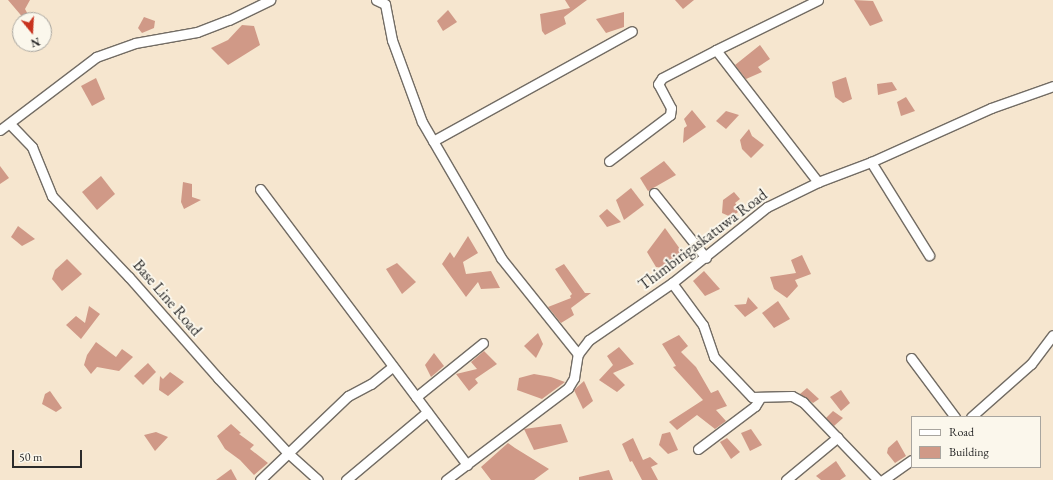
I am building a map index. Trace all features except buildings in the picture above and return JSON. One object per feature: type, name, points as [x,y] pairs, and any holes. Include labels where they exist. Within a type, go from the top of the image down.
[{"type":"street","points":[[0,130],[10,124],[33,104],[96,57],[135,43],[197,32],[230,20],[270,0]]},
{"type":"street","points":[[376,0],[385,4],[392,40],[422,122],[500,258],[578,354],[574,378],[568,388],[446,480]]},
{"type":"street","points":[[609,162],[670,115],[671,108],[658,84],[662,78],[818,0]]},
{"type":"street","points":[[433,140],[632,31]]},
{"type":"street","points":[[716,50],[818,182]]},
{"type":"street","name":"Thimbirigaskatuwa Road","points":[[578,354],[589,340],[706,258],[767,207],[818,182],[871,162],[991,108],[1053,86]]},
{"type":"street","name":"Base Line Road","points":[[10,124],[32,147],[52,196],[130,277],[218,378],[288,453],[318,480]]},
{"type":"street","points":[[871,162],[929,255]]},
{"type":"street","points":[[260,189],[467,465]]},
{"type":"street","points":[[654,193],[706,258]]},
{"type":"street","points":[[672,283],[703,326],[714,357],[752,397],[792,396],[803,402],[878,480]]},
{"type":"street","points":[[972,416],[1031,364],[1053,335]]},
{"type":"street","points":[[416,397],[483,343]]},
{"type":"street","points":[[911,358],[954,416]]},
{"type":"street","points":[[260,480],[348,396],[371,384],[393,366]]},
{"type":"street","points":[[698,449],[755,406],[760,398]]},
{"type":"street","points":[[346,480],[427,412]]},
{"type":"street","points":[[786,480],[838,437]]},
{"type":"street","points":[[883,480],[911,461]]}]
